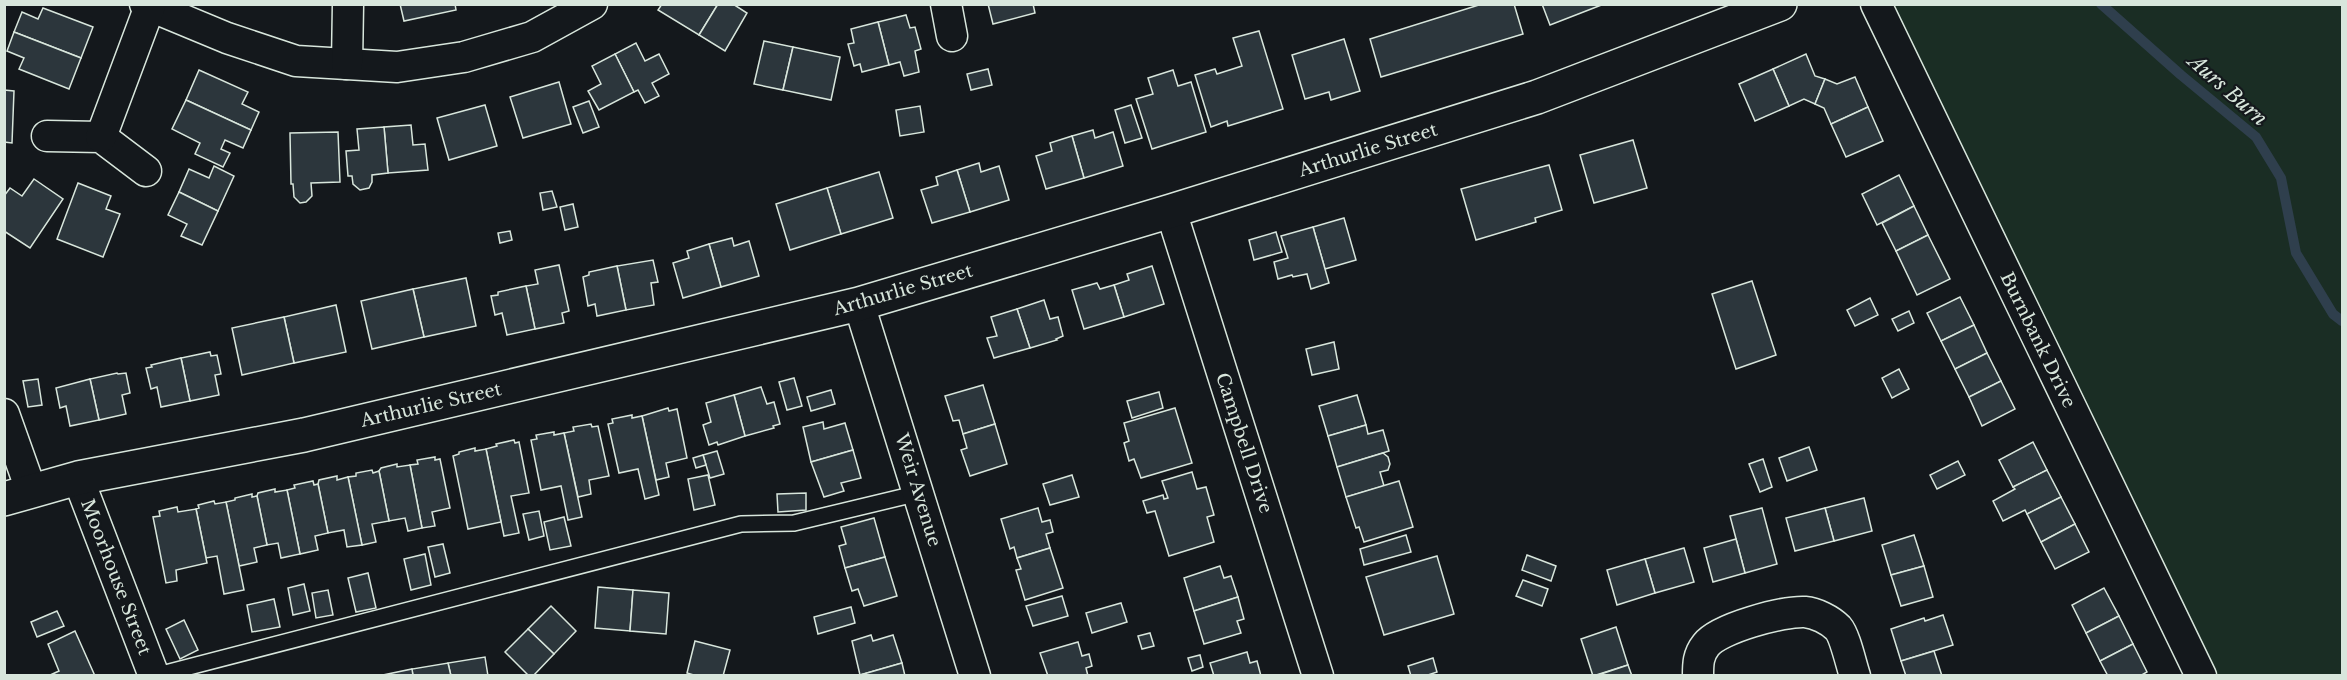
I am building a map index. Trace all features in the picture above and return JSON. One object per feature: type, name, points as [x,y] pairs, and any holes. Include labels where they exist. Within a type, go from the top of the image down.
[{"type":"street","points":[[348,4],[348,64]]},
{"type":"street","points":[[101,137],[148,5],[227,38],[296,61],[397,67],[464,57],[532,37],[592,4]]},
{"type":"street","points":[[946,4],[952,36]]},
{"type":"street","name":"Arthurlie Street","points":[[18,494],[78,478],[304,435],[860,304],[1171,212],[1537,97],[1780,4]]},
{"type":"street","name":"Burnbank Drive","points":[[1876,4],[2201,675]]},
{"type":"street","points":[[47,136],[101,137],[146,171]]},
{"type":"street","name":"Campbell Drive","points":[[1171,212],[1318,675]]},
{"type":"street","name":"Weir Avenue","points":[[860,304],[975,675]]},
{"type":"street","points":[[4,414],[18,494]]},
{"type":"street","name":"Moorhouse Street","points":[[78,478],[154,675]]},
{"type":"street","points":[[1698,675],[1698,660],[1706,645],[1720,633],[1775,616],[1805,612],[1822,616],[1839,629],[1855,675]]},
{"type":"lane","points":[[154,675],[741,524],[794,523],[919,493]]},
{"type":"green space","points":[[1881,5],[2342,5],[2342,675],[2215,675]]},
{"type":"building","points":[[400,4],[455,4],[456,10],[404,21]]},
{"type":"building","points":[[662,4],[718,4],[699,35],[658,10]]},
{"type":"building","points":[[718,4],[733,4],[747,13],[725,51],[699,35]]},
{"type":"building","points":[[988,4],[1033,4],[1035,13],[993,24]]},
{"type":"building","points":[[1482,4],[1514,4],[1523,34],[1381,77],[1370,39]]},
{"type":"building","points":[[1542,4],[1604,4],[1550,25]]},
{"type":"building","points":[[43,8],[93,27],[81,58],[14,32],[22,12],[38,19]]},
{"type":"building","points":[[906,15],[910,28],[915,27],[921,49],[915,51],[919,72],[904,76],[900,62],[889,65],[878,22]]},
{"type":"building","points":[[878,22],[889,65],[862,72],[860,64],[854,66],[848,44],[854,43],[851,29]]},
{"type":"building","points":[[1259,31],[1283,109],[1228,126],[1227,121],[1211,127],[1195,75],[1215,69],[1217,74],[1242,66],[1233,38]]},
{"type":"building","points":[[14,32],[81,58],[69,89],[19,69],[24,58],[7,51]]},
{"type":"building","points":[[1344,39],[1360,91],[1331,100],[1329,92],[1305,99],[1292,55]]},
{"type":"building","points":[[764,41],[793,47],[783,90],[754,84]]},
{"type":"building","points":[[636,43],[645,61],[659,54],[669,74],[652,83],[659,96],[645,103],[638,90],[634,92],[615,54]]},
{"type":"building","points":[[793,47],[840,57],[831,100],[783,90]]},
{"type":"building","points":[[615,54],[634,92],[599,110],[588,91],[601,84],[592,66]]},
{"type":"building","points":[[1806,54],[1815,76],[1825,79],[1815,104],[1804,99],[1789,106],[1773,69]]},
{"type":"building","points":[[988,69],[992,85],[971,90],[967,74]]},
{"type":"building","points":[[1773,69],[1789,106],[1755,121],[1739,84]]},
{"type":"building","points":[[199,70],[248,92],[242,104],[259,112],[251,130],[186,100]]},
{"type":"building","points":[[1173,70],[1178,86],[1191,82],[1206,132],[1152,149],[1136,99],[1153,94],[1148,78]]},
{"type":"building","points":[[1855,77],[1868,107],[1831,124],[1824,108],[1815,104],[1825,79],[1837,84]]},
{"type":"building","points":[[559,82],[571,124],[523,138],[510,97]]},
{"type":"building","points":[[4,90],[14,91],[12,143],[4,142]]},
{"type":"building","points":[[186,100],[251,130],[243,148],[225,140],[221,149],[230,153],[223,167],[195,154],[200,143],[172,129]]},
{"type":"building","points":[[589,101],[599,127],[583,133],[573,107]]},
{"type":"building","points":[[485,105],[497,146],[449,160],[437,118]]},
{"type":"building","points":[[1131,105],[1142,138],[1125,143],[1115,110]]},
{"type":"building","points":[[920,106],[924,132],[900,136],[896,110]]},
{"type":"building","points":[[1868,107],[1883,141],[1846,157],[1831,124]]},
{"type":"building","points":[[411,125],[413,145],[425,144],[428,170],[388,173],[384,127]]},
{"type":"building","points":[[384,127],[388,173],[372,175],[369,188],[360,190],[353,184],[352,176],[348,176],[346,151],[359,150],[357,129]]},
{"type":"building","points":[[1093,130],[1095,138],[1113,132],[1123,166],[1084,178],[1072,136]]},
{"type":"building","points":[[338,132],[340,182],[311,183],[312,196],[306,202],[300,203],[294,197],[293,184],[291,184],[290,133]]},
{"type":"building","points":[[1072,136],[1084,178],[1046,189],[1036,156],[1052,151],[1050,143]]},
{"type":"building","points":[[1633,140],[1647,188],[1594,203],[1580,155]]},
{"type":"building","points":[[979,163],[981,172],[999,166],[1009,200],[970,212],[957,170]]},
{"type":"building","points":[[1549,165],[1562,210],[1535,218],[1536,222],[1476,240],[1461,189]]},
{"type":"building","points":[[214,166],[234,176],[218,211],[179,192],[189,169],[209,178]]},
{"type":"building","points":[[957,170],[970,212],[932,223],[921,190],[938,185],[936,177]]},
{"type":"building","points":[[879,172],[893,218],[841,234],[827,188]]},
{"type":"building","points":[[1899,175],[1914,206],[1877,225],[1862,194]]},
{"type":"building","points":[[34,179],[63,199],[30,248],[4,231],[4,196],[10,188],[22,196]]},
{"type":"building","points":[[78,183],[111,196],[106,209],[120,214],[103,257],[57,239]]},
{"type":"building","points":[[827,188],[841,234],[790,250],[776,204]]},
{"type":"building","points":[[552,191],[557,207],[543,210],[540,193]]},
{"type":"building","points":[[179,192],[218,211],[202,245],[181,236],[187,224],[168,215]]},
{"type":"building","points":[[573,204],[578,227],[565,230],[560,207]]},
{"type":"building","points":[[1914,206],[1928,235],[1896,251],[1882,223]]},
{"type":"building","points":[[1344,218],[1356,260],[1325,269],[1313,227]]},
{"type":"building","points":[[1313,227],[1329,283],[1311,289],[1307,274],[1278,279],[1274,262],[1288,258],[1281,236]]},
{"type":"building","points":[[510,231],[512,240],[500,243],[498,233]]},
{"type":"building","points":[[1276,232],[1282,252],[1254,260],[1249,240]]},
{"type":"building","points":[[1928,235],[1950,279],[1917,295],[1896,251]]},
{"type":"building","points":[[732,238],[734,246],[749,241],[759,276],[721,287],[709,244]]},
{"type":"building","points":[[709,244],[721,287],[683,298],[673,263],[689,258],[687,251]]},
{"type":"building","points":[[653,260],[658,282],[651,283],[654,305],[626,310],[617,266]]},
{"type":"building","points":[[559,265],[569,311],[562,313],[564,323],[535,329],[526,286],[538,284],[535,270]]},
{"type":"building","points":[[617,266],[626,310],[597,316],[595,304],[588,306],[583,277],[589,275],[589,272]]},
{"type":"building","points":[[1152,266],[1164,304],[1124,317],[1114,285],[1129,280],[1127,274]]},
{"type":"building","points":[[466,278],[476,326],[424,337],[413,289]]},
{"type":"building","points":[[1752,281],[1776,355],[1736,369],[1712,294]]},
{"type":"building","points":[[1097,283],[1100,289],[1114,285],[1124,317],[1084,329],[1072,290]]},
{"type":"building","points":[[526,286],[535,329],[507,335],[502,313],[495,315],[491,296],[498,295],[498,292]]},
{"type":"building","points":[[413,289],[424,337],[372,349],[361,301]]},
{"type":"building","points":[[1960,297],[1974,325],[1941,341],[1927,313]]},
{"type":"building","points":[[1870,298],[1878,315],[1855,326],[1847,310]]},
{"type":"building","points":[[1044,300],[1050,319],[1058,317],[1063,336],[1030,348],[1017,309]]},
{"type":"building","points":[[336,305],[346,352],[294,363],[284,317]]},
{"type":"building","points":[[1017,309],[1030,348],[994,358],[987,338],[997,336],[991,317]]},
{"type":"building","points":[[1909,311],[1914,323],[1898,331],[1892,319]]},
{"type":"building","points":[[284,317],[294,363],[242,375],[232,328]]},
{"type":"building","points":[[1974,325],[1987,353],[1955,369],[1941,341]]},
{"type":"building","points":[[1334,342],[1339,369],[1312,375],[1306,349]]},
{"type":"building","points":[[210,352],[211,356],[217,355],[221,374],[215,375],[219,395],[190,401],[181,358]]},
{"type":"building","points":[[1987,353],[2001,381],[1969,397],[1955,369]]},
{"type":"building","points":[[181,358],[190,401],[161,407],[157,387],[151,389],[146,368]]},
{"type":"building","points":[[1899,369],[1909,389],[1892,398],[1882,378]]},
{"type":"building","points":[[126,373],[130,393],[122,395],[126,414],[99,420],[90,379]]},
{"type":"building","points":[[794,378],[802,406],[787,410],[779,382]]},
{"type":"building","points":[[38,379],[42,405],[28,407],[23,381]]},
{"type":"building","points":[[90,379],[99,420],[70,426],[66,406],[60,408],[56,388]]},
{"type":"building","points":[[2001,381],[2015,409],[1982,426],[1969,397]]},
{"type":"building","points":[[983,385],[995,424],[963,434],[959,420],[953,421],[945,396]]},
{"type":"building","points":[[761,387],[767,404],[774,402],[780,424],[773,426],[774,428],[745,436],[734,395]]},
{"type":"building","points":[[831,390],[835,404],[811,411],[807,397]]},
{"type":"building","points":[[1159,392],[1163,408],[1132,418],[1127,401]]},
{"type":"building","points":[[734,395],[745,436],[718,445],[717,442],[709,445],[703,425],[711,422],[706,403]]},
{"type":"building","points":[[1357,395],[1366,425],[1328,436],[1319,406]]},
{"type":"building","points":[[668,408],[669,411],[677,409],[687,458],[666,463],[669,477],[656,480],[642,416]]},
{"type":"building","points":[[1175,408],[1192,463],[1141,478],[1134,459],[1129,461],[1124,443],[1129,441],[1124,423]]},
{"type":"building","points":[[632,415],[632,418],[642,416],[659,495],[645,499],[638,469],[619,473],[608,424],[613,423],[612,419]]},
{"type":"building","points":[[823,422],[824,429],[845,423],[853,450],[811,462],[803,427]]},
{"type":"building","points":[[591,424],[592,427],[598,426],[609,476],[589,480],[591,494],[578,497],[564,433],[574,431],[573,427]]},
{"type":"building","points":[[995,424],[1007,464],[970,476],[961,450],[967,448],[963,434]]},
{"type":"building","points":[[1366,425],[1368,434],[1383,430],[1389,451],[1337,467],[1328,436]]},
{"type":"building","points":[[554,432],[554,435],[564,433],[582,517],[568,520],[561,486],[541,490],[531,440],[537,439],[536,435]]},
{"type":"building","points":[[514,440],[515,443],[519,442],[529,493],[511,496],[519,533],[504,536],[486,449]]},
{"type":"building","points":[[2033,442],[2047,470],[2013,487],[1999,460]]},
{"type":"building","points":[[1809,447],[1817,470],[1787,481],[1779,458]]},
{"type":"building","points":[[475,448],[475,451],[486,449],[501,522],[468,529],[453,456]]},
{"type":"building","points":[[853,450],[861,478],[841,483],[844,491],[824,497],[811,462]]},
{"type":"building","points":[[717,451],[724,474],[710,478],[703,455]]},
{"type":"building","points":[[1383,453],[1388,457],[1390,464],[1388,470],[1380,472],[1384,486],[1346,497],[1337,467]]},
{"type":"building","points":[[703,455],[706,465],[696,468],[693,458]]},
{"type":"building","points":[[435,457],[435,460],[440,459],[450,508],[432,512],[435,526],[422,528],[410,465],[418,464],[417,460]]},
{"type":"building","points":[[1763,459],[1772,487],[1760,492],[1749,464]]},
{"type":"building","points":[[1958,461],[1965,475],[1937,489],[1930,475]]},
{"type":"building","points":[[397,464],[397,467],[410,465],[422,528],[408,531],[405,518],[389,521],[379,471],[381,468]]},
{"type":"building","points":[[372,470],[373,473],[379,471],[389,521],[372,524],[376,542],[362,545],[348,477]]},
{"type":"building","points":[[2047,470],[2061,497],[2027,514],[2025,510],[2003,521],[1993,501],[2015,489],[2013,487]]},
{"type":"building","points":[[1192,472],[1197,489],[1206,487],[1214,515],[1207,517],[1214,542],[1169,556],[1155,511],[1147,513],[1143,501],[1163,495],[1164,499],[1168,498],[1162,481]]},
{"type":"building","points":[[708,475],[715,505],[694,510],[688,479]]},
{"type":"building","points":[[1072,475],[1079,497],[1050,505],[1043,484]]},
{"type":"building","points":[[337,476],[337,480],[348,477],[362,545],[347,547],[344,530],[328,533],[318,484],[319,480]]},
{"type":"building","points":[[313,481],[314,485],[318,484],[328,533],[315,536],[318,550],[300,554],[287,490],[295,488],[294,485]]},
{"type":"building","points":[[1399,481],[1413,527],[1364,542],[1359,527],[1356,528],[1346,497]]},
{"type":"building","points":[[275,489],[275,492],[287,490],[300,554],[281,558],[278,543],[267,545],[257,496],[258,493]]},
{"type":"building","points":[[806,493],[806,510],[778,512],[777,494]]},
{"type":"building","points":[[252,494],[252,497],[257,496],[267,545],[254,548],[257,562],[239,566],[226,502]]},
{"type":"building","points":[[2061,497],[2075,524],[2041,542],[2027,514]]},
{"type":"building","points":[[1864,498],[1872,531],[1834,541],[1825,508]]},
{"type":"building","points":[[214,501],[215,504],[226,502],[244,590],[224,594],[217,556],[206,558],[196,509],[199,508],[198,505]]},
{"type":"building","points":[[177,507],[178,512],[196,509],[207,563],[176,570],[177,581],[166,583],[153,517],[160,516],[159,511]]},
{"type":"building","points":[[1038,508],[1042,522],[1050,520],[1053,532],[1046,534],[1050,548],[1017,558],[1014,547],[1010,549],[1001,519]]},
{"type":"building","points":[[1762,508],[1777,564],[1745,573],[1730,516]]},
{"type":"building","points":[[1825,508],[1834,541],[1795,551],[1786,518]]},
{"type":"building","points":[[539,511],[544,536],[529,540],[523,514]]},
{"type":"building","points":[[564,517],[571,546],[550,550],[544,522]]},
{"type":"building","points":[[874,518],[885,557],[845,568],[839,546],[846,544],[841,527]]},
{"type":"building","points":[[2075,524],[2089,552],[2055,569],[2041,542]]},
{"type":"building","points":[[1406,535],[1411,552],[1364,565],[1360,549]]},
{"type":"building","points":[[1914,535],[1924,566],[1891,575],[1882,545]]},
{"type":"building","points":[[1736,539],[1745,573],[1713,582],[1704,548]]},
{"type":"building","points":[[443,544],[450,573],[435,577],[428,547]]},
{"type":"building","points":[[1050,548],[1063,588],[1025,600],[1016,570],[1021,569],[1017,558]]},
{"type":"building","points":[[1684,548],[1694,582],[1655,593],[1645,559]]},
{"type":"building","points":[[425,554],[431,585],[411,590],[404,559]]},
{"type":"building","points":[[1527,555],[1556,566],[1551,581],[1522,570]]},
{"type":"building","points":[[1437,556],[1454,614],[1384,635],[1366,577]]},
{"type":"building","points":[[885,557],[897,596],[864,606],[858,589],[852,591],[845,568]]},
{"type":"building","points":[[1645,559],[1655,593],[1617,605],[1607,570]]},
{"type":"building","points":[[1220,566],[1224,578],[1231,576],[1238,597],[1194,611],[1184,578]]},
{"type":"building","points":[[1924,566],[1933,597],[1901,606],[1891,575]]},
{"type":"building","points":[[368,573],[376,608],[356,612],[348,578]]},
{"type":"building","points":[[1523,580],[1548,589],[1542,606],[1516,596]]},
{"type":"building","points":[[304,584],[310,611],[293,615],[288,588]]},
{"type":"building","points":[[598,587],[633,590],[630,631],[595,628]]},
{"type":"building","points":[[2104,588],[2119,616],[2086,633],[2072,605]]},
{"type":"building","points":[[328,590],[333,615],[316,618],[312,593]]},
{"type":"building","points":[[633,590],[669,593],[666,634],[630,631]]},
{"type":"building","points":[[1062,596],[1068,616],[1033,626],[1026,606]]},
{"type":"building","points":[[1238,597],[1244,619],[1237,621],[1241,633],[1204,644],[1194,611]]},
{"type":"building","points":[[274,599],[280,627],[252,632],[247,605]]},
{"type":"building","points":[[1121,603],[1127,622],[1092,633],[1086,613]]},
{"type":"building","points":[[551,606],[576,631],[554,654],[528,629]]},
{"type":"building","points":[[851,607],[855,623],[818,634],[814,617]]},
{"type":"building","points":[[57,611],[64,626],[37,637],[31,622]]},
{"type":"building","points":[[1943,615],[1953,645],[1901,661],[1891,629],[1924,618],[1925,621]]},
{"type":"building","points":[[2119,616],[2133,644],[2100,661],[2086,633]]},
{"type":"building","points":[[184,620],[198,650],[180,659],[166,629]]},
{"type":"building","points":[[1616,627],[1628,665],[1593,676],[1581,639]]},
{"type":"building","points":[[528,629],[554,654],[533,676],[529,676],[505,652]]},
{"type":"building","points":[[75,631],[95,676],[48,676],[59,671],[48,644]]},
{"type":"building","points":[[1150,633],[1154,646],[1142,649],[1138,636]]},
{"type":"building","points":[[871,635],[873,641],[893,635],[902,663],[860,675],[852,641]]},
{"type":"building","points":[[695,641],[730,650],[723,676],[697,676],[687,673]]},
{"type":"building","points":[[1078,642],[1082,656],[1089,654],[1092,666],[1086,668],[1088,676],[1048,676],[1040,653]]},
{"type":"building","points":[[2133,644],[2147,672],[2140,676],[2108,676],[2100,661]]},
{"type":"building","points":[[1934,651],[1942,676],[1906,676],[1901,661]]},
{"type":"building","points":[[1247,652],[1250,663],[1257,661],[1261,676],[1214,676],[1210,663]]},
{"type":"building","points":[[1200,655],[1203,667],[1192,671],[1188,658]]},
{"type":"building","points":[[485,657],[488,676],[451,676],[448,663]]},
{"type":"building","points":[[1433,658],[1437,672],[1425,676],[1411,676],[1408,666]]},
{"type":"building","points":[[448,663],[451,676],[413,676],[412,669]]},
{"type":"building","points":[[902,663],[905,676],[860,675]]},
{"type":"building","points":[[1628,665],[1632,676],[1595,676]]},
{"type":"building","points":[[412,669],[413,676],[378,676]]},
{"type":"waterway","name":"Aurs Burn","points":[[2101,4],[2256,137],[2281,178],[2296,253],[2333,314],[2342,321]]}]
